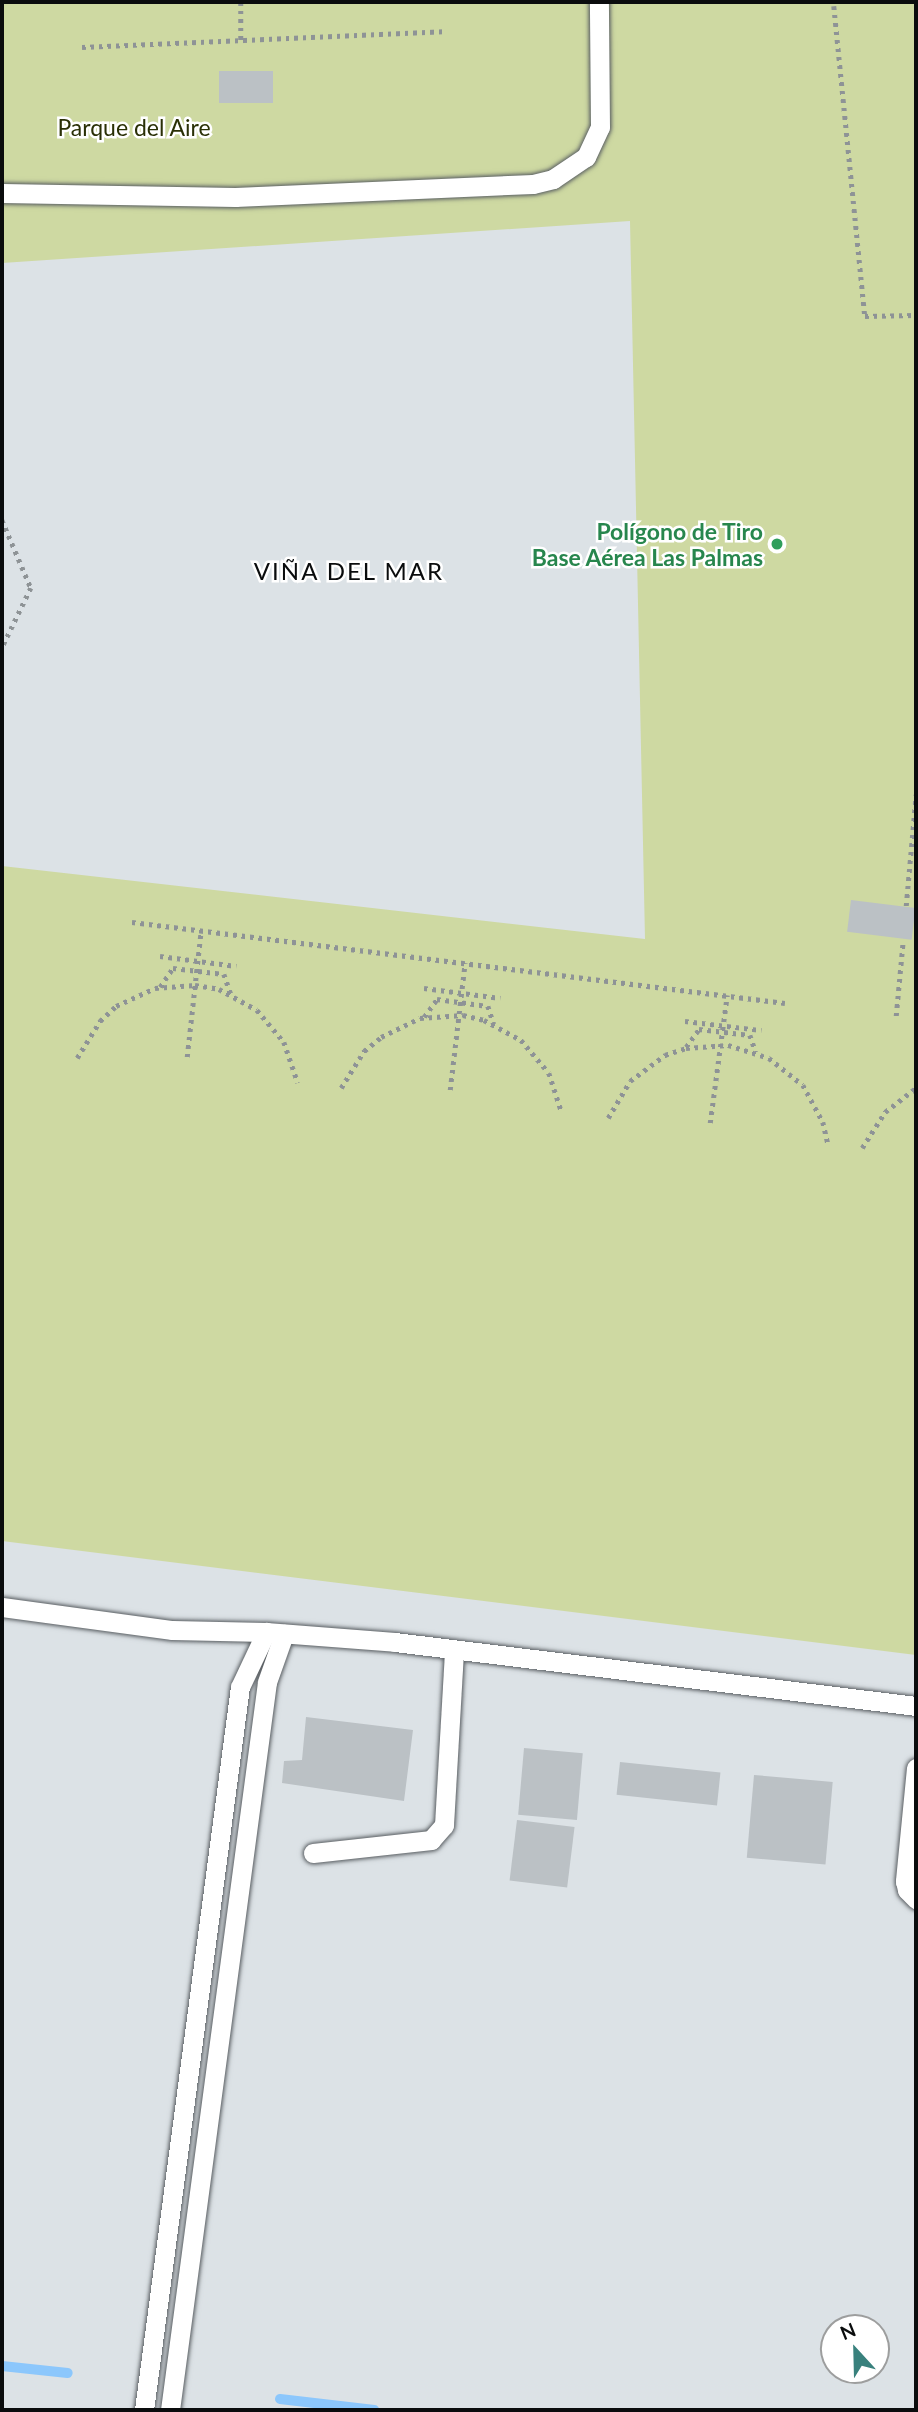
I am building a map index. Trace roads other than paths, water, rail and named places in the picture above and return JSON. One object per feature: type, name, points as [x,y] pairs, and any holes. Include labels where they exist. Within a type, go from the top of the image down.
[{"type":"lane","points":[[2,193],[235,197],[533,184],[553,179],[586,157],[600,127],[599,2]]},
{"type":"lane","points":[[2,1607],[172,1630],[275,1633],[454,1650],[916,1706]]},
{"type":"lane","points":[[144,2410],[240,1687],[275,1633]]},
{"type":"lane","points":[[170,2410],[275,1633]]},
{"type":"lane","points":[[313,1853],[430,1840],[444,1825],[454,1650]]},
{"type":"lane","points":[[916,1768],[905,1881],[907,1890],[916,1899]]},
{"type":"lane","points":[[181,2134],[206,2135]]},
{"type":"lane","points":[[156,2322],[180,2325]]},
{"type":"waterway","points":[[2,2366],[68,2373]]},
{"type":"waterway","points":[[280,2399],[374,2410]]},
{"type":"place","name":"Polígono de Tiro Base Aérea Las Palmas","points":[[777,544]]},
{"type":"district","name":"VIÑA DEL MAR","points":[[349,571]]},
{"type":"park label","name":"Parque del Aire","points":[[134,127]]}]
